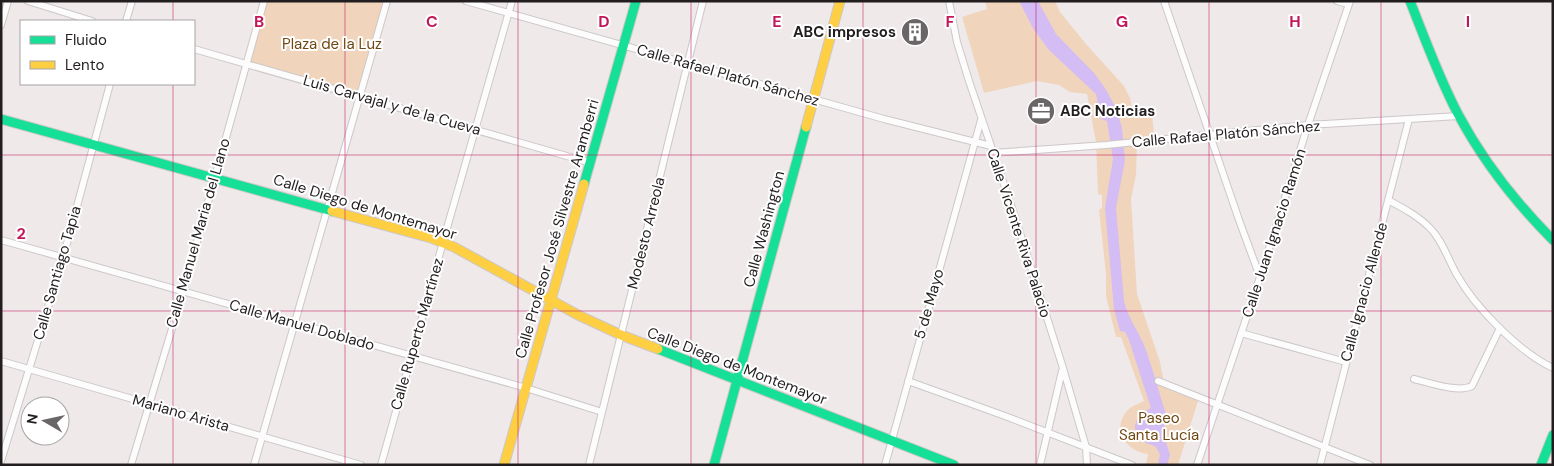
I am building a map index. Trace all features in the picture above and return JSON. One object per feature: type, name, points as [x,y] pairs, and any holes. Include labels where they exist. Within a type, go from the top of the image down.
[{"type":"street","points":[[1,25],[8,1]]},
{"type":"street","points":[[28,1],[89,20]]},
{"type":"street","points":[[126,20],[132,1]]},
{"type":"street","name":"Calle Manuel Maria del Llano","points":[[131,465],[148,403],[183,292],[264,1]]},
{"type":"street","points":[[254,465],[293,323],[328,210],[387,1]]},
{"type":"street","name":"Calle Rafael Platón Sánchez","points":[[466,1],[813,99],[991,146]]},
{"type":"street","name":"Calle Ruperto Martínez","points":[[380,465],[512,1]]},
{"type":"street","name":"Calle Profesor José Silvestre Aramberri","points":[[504,465],[636,1]]},
{"type":"street","name":"Modesto Arreola","points":[[589,465],[703,1]]},
{"type":"street","name":"Calle Washington","points":[[714,465],[840,1]]},
{"type":"street","name":"Calle Vicente Riva Palacio","points":[[949,1],[957,42],[981,120],[994,153],[1063,368],[1086,447],[1087,465]]},
{"type":"street","points":[[1164,1],[1260,277]]},
{"type":"street","points":[[1337,1],[1349,3]]},
{"type":"street","points":[[1410,1],[1459,116],[1494,169],[1522,206],[1553,240]]},
{"type":"street","name":"Calle Juan Ignacio Ramón","points":[[1197,465],[1349,3]]},
{"type":"street","name":"Luis Carvajal y de la Cueva","points":[[195,49],[475,128],[591,163]]},
{"type":"street","name":"Calle Santiago Tapia","points":[[1,461],[63,258],[110,85]]},
{"type":"street","name":"Calle Rafael Platón Sánchez","points":[[994,153],[1210,136],[1308,125],[1459,116]]},
{"type":"street","name":"Calle Diego de Montemayor","points":[[1,119],[215,177],[442,242],[460,250],[551,301],[621,335],[954,465]]},
{"type":"street","name":"Calle Ignacio Allende","points":[[1320,465],[1409,119]]},
{"type":"street","name":"5 de Mayo","points":[[885,465],[981,120]]},
{"type":"street","points":[[1388,200],[1411,212],[1431,229],[1466,289],[1500,328],[1531,354],[1553,368]]},
{"type":"street","name":"Calle Manuel Doblado","points":[[1,240],[526,388],[602,412]]},
{"type":"street","points":[[1414,379],[1458,389],[1466,389],[1472,386],[1500,328]]},
{"type":"street","points":[[1242,333],[1346,362]]},
{"type":"street","name":"Mariano Arista","points":[[1,361],[361,465]]},
{"type":"street","points":[[1040,465],[1063,368]]},
{"type":"street","points":[[1158,381],[1370,465]]},
{"type":"street","points":[[908,382],[1048,432],[1132,465]]},
{"type":"street","points":[[1541,465],[1553,435]]},
{"type":"green space","name":"Plaza de la Luz","points":[[264,1],[387,1],[361,96],[247,63]]},
{"type":"green space","name":"Paseo Santa Lucía","points":[[985,1],[1055,1],[1060,12],[1124,86],[1130,98],[1133,111],[1148,109],[1152,112],[1154,136],[1137,139],[1136,175],[1131,199],[1137,294],[1160,362],[1165,388],[1198,401],[1178,465],[1146,465],[1148,454],[1133,449],[1123,439],[1121,432],[1122,418],[1127,411],[1144,401],[1121,337],[1116,337],[1106,296],[1106,274],[1099,210],[1102,208],[1102,195],[1098,194],[1096,142],[1087,94],[1070,92],[1059,85],[1037,81],[984,93],[962,17],[987,9]]},
{"type":"shaded area","points":[[1019,1],[1038,1],[1056,34],[1094,73],[1117,110],[1122,128],[1125,160],[1116,208],[1124,301],[1128,314],[1146,350],[1168,420],[1164,420],[1165,439],[1170,455],[1167,465],[1158,465],[1160,454],[1156,447],[1141,440],[1135,431],[1136,421],[1142,413],[1151,408],[1129,340],[1125,332],[1120,331],[1114,309],[1105,208],[1113,159],[1107,121],[1101,119],[1096,94],[1049,50],[1034,30]]},
{"type":"traffic: fast","points":[[584,184],[636,1]]},
{"type":"traffic: fast","points":[[1410,1],[1432,58],[1458,114],[1478,148],[1501,181],[1553,240]]},
{"type":"traffic: fast","points":[[1,119],[332,211]]},
{"type":"traffic: fast","points":[[714,465],[806,127]]},
{"type":"traffic: fast","points":[[658,349],[954,465]]},
{"type":"traffic: fast","points":[[1541,465],[1553,435]]},
{"type":"traffic: slow","points":[[806,127],[840,1]]},
{"type":"traffic: slow","points":[[504,465],[584,184]]},
{"type":"traffic: slow","points":[[332,211],[431,238],[454,247],[578,315],[621,335],[658,349]]},
{"type":"place","name":"ABC impresos","points":[[915,32]]},
{"type":"place","name":"ABC Noticias","points":[[1041,111]]}]
